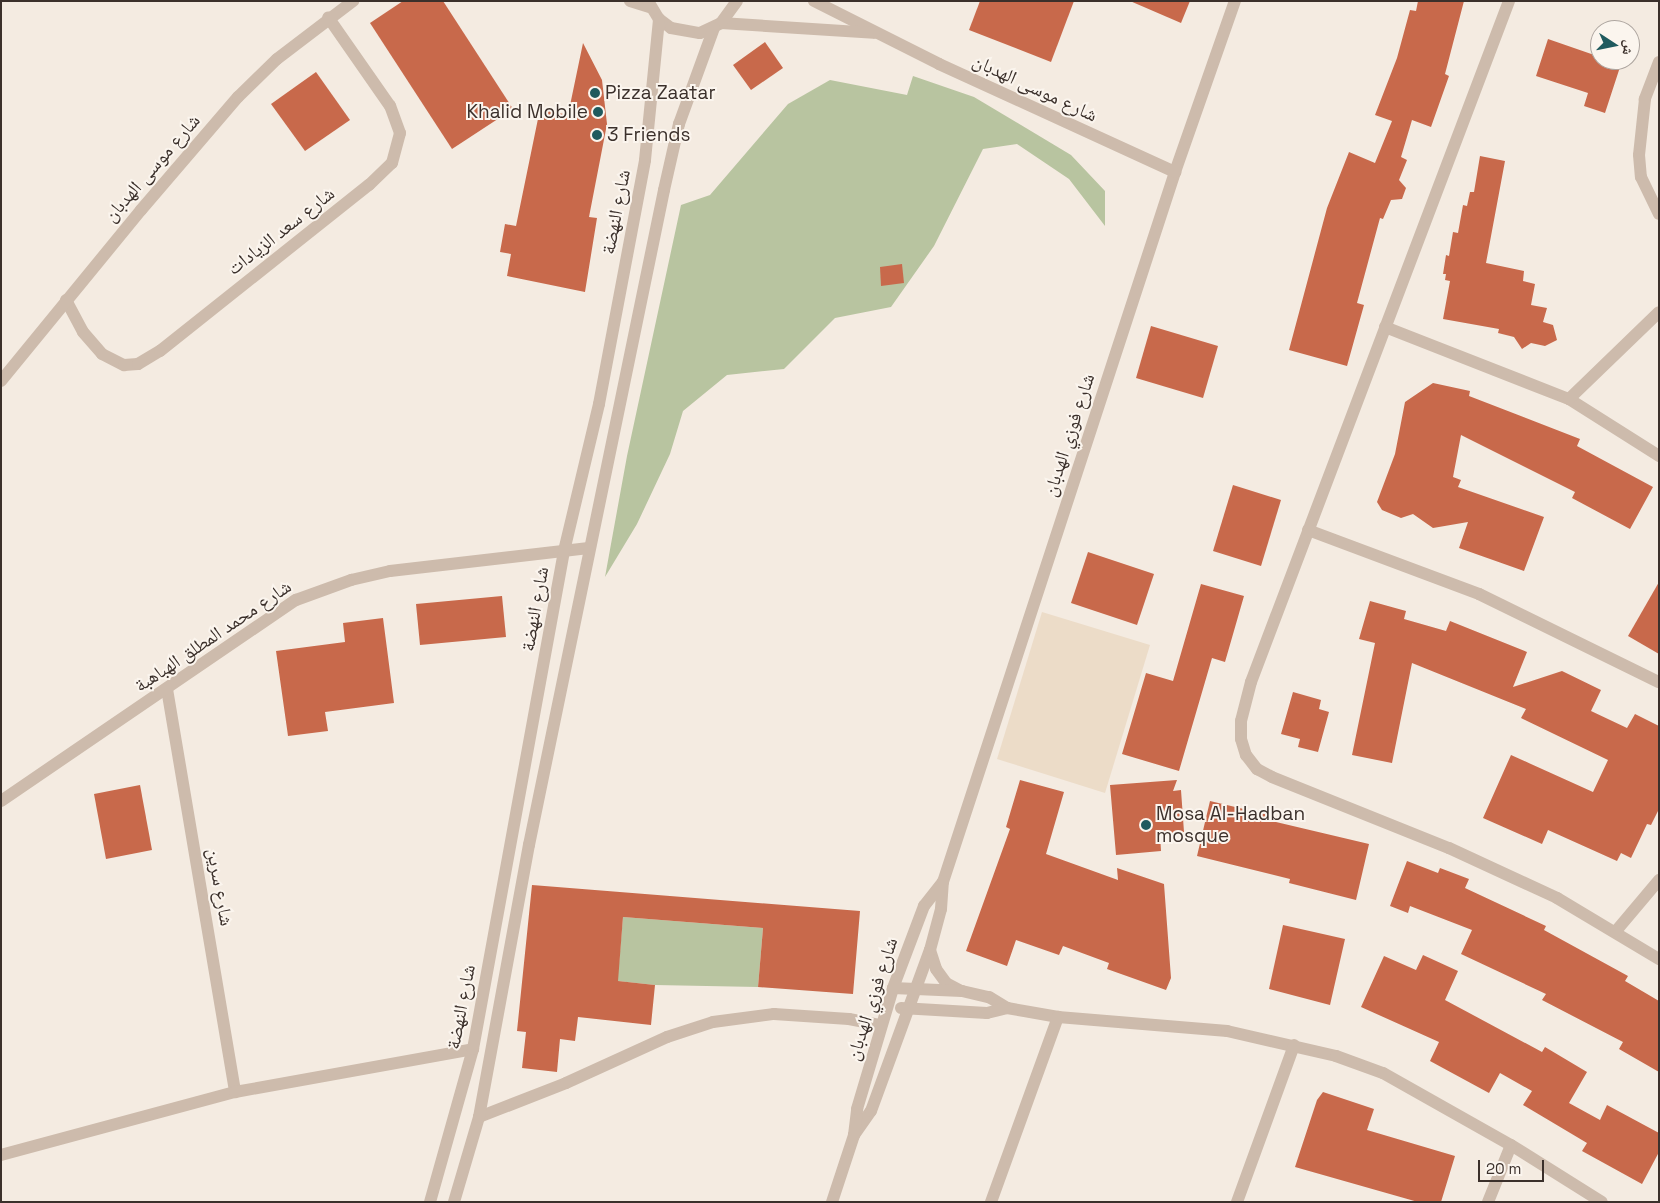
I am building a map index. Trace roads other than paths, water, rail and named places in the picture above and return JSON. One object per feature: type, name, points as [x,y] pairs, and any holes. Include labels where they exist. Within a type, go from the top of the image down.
[{"type":"street","name":"شارع موسى الهدبان","points":[[1,381],[66,300],[238,97],[277,59],[328,17],[353,1]]},
{"type":"street","points":[[630,1],[649,4],[659,19]]},
{"type":"street","name":"شارع النهضة","points":[[454,1202],[479,1117],[529,845],[589,548],[679,124],[718,26],[737,1]]},
{"type":"street","name":"شارع موسى الهدبان","points":[[814,1],[939,64],[1176,172]]},
{"type":"street","name":"شارع فوزي الهدبان","points":[[854,1135],[871,1111],[907,1008],[930,950],[941,909],[943,882],[1176,172],[1236,1]]},
{"type":"street","points":[[1509,1],[1251,682],[1241,720],[1241,739],[1246,755],[1257,769],[1272,777],[1450,848],[1557,898],[1616,931],[1659,959]]},
{"type":"street","name":"شارع سعد الزيادات","points":[[66,300],[83,332],[102,354],[124,365],[138,364],[168,345],[369,186],[392,163],[398,150],[400,132],[390,106],[328,17]]},
{"type":"street","name":"شارع موسى الهدبان","points":[[659,19],[685,32],[718,26],[880,33]]},
{"type":"street","name":"شارع النهضة","points":[[430,1202],[473,1049],[564,551],[599,404],[645,160],[659,19]]},
{"type":"street","points":[[1659,62],[1645,99],[1639,155],[1641,177],[1659,214]]},
{"type":"street","points":[[1569,399],[1659,312]]},
{"type":"street","points":[[1385,327],[1569,399],[1659,456]]},
{"type":"street","points":[[1308,530],[1479,594],[1659,682]]},
{"type":"street","name":"شارع محمد المطلق الهباهبة","points":[[1,801],[167,689],[258,624],[296,600],[334,586],[390,571],[589,548]]},
{"type":"street","name":"شارع سرين","points":[[167,689],[235,1092]]},
{"type":"street","points":[[1616,931],[1659,880]]},
{"type":"street","name":"شارع فوزي الهدبان","points":[[832,1202],[854,1135],[857,1110],[880,1025],[924,906],[943,882]]},
{"type":"street","points":[[930,950],[936,969],[946,983],[962,991]]},
{"type":"street","points":[[893,988],[962,991],[989,997],[1008,1008],[1058,1017],[1227,1032],[1294,1044],[1383,1073],[1511,1145],[1602,1202]]},
{"type":"street","points":[[887,1007],[987,1013],[1008,1008]]},
{"type":"street","points":[[479,1117],[566,1083],[667,1037],[714,1022],[774,1014],[849,1019],[880,1025]]},
{"type":"street","points":[[991,1202],[1058,1017]]},
{"type":"street","points":[[1237,1202],[1294,1044]]},
{"type":"street","points":[[1,1155],[235,1092],[473,1049]]},
{"type":"street","points":[[1488,1202],[1511,1145]]},
{"type":"place","name":"Pizza Zaatar","points":[[595,93]]},
{"type":"place","name":"Khalid Mobile","points":[[598,112]]},
{"type":"place","name":"3 Friends","points":[[597,135]]},
{"type":"place","name":"Mosa Al-Hadban mosque","points":[[1146,825]]}]
